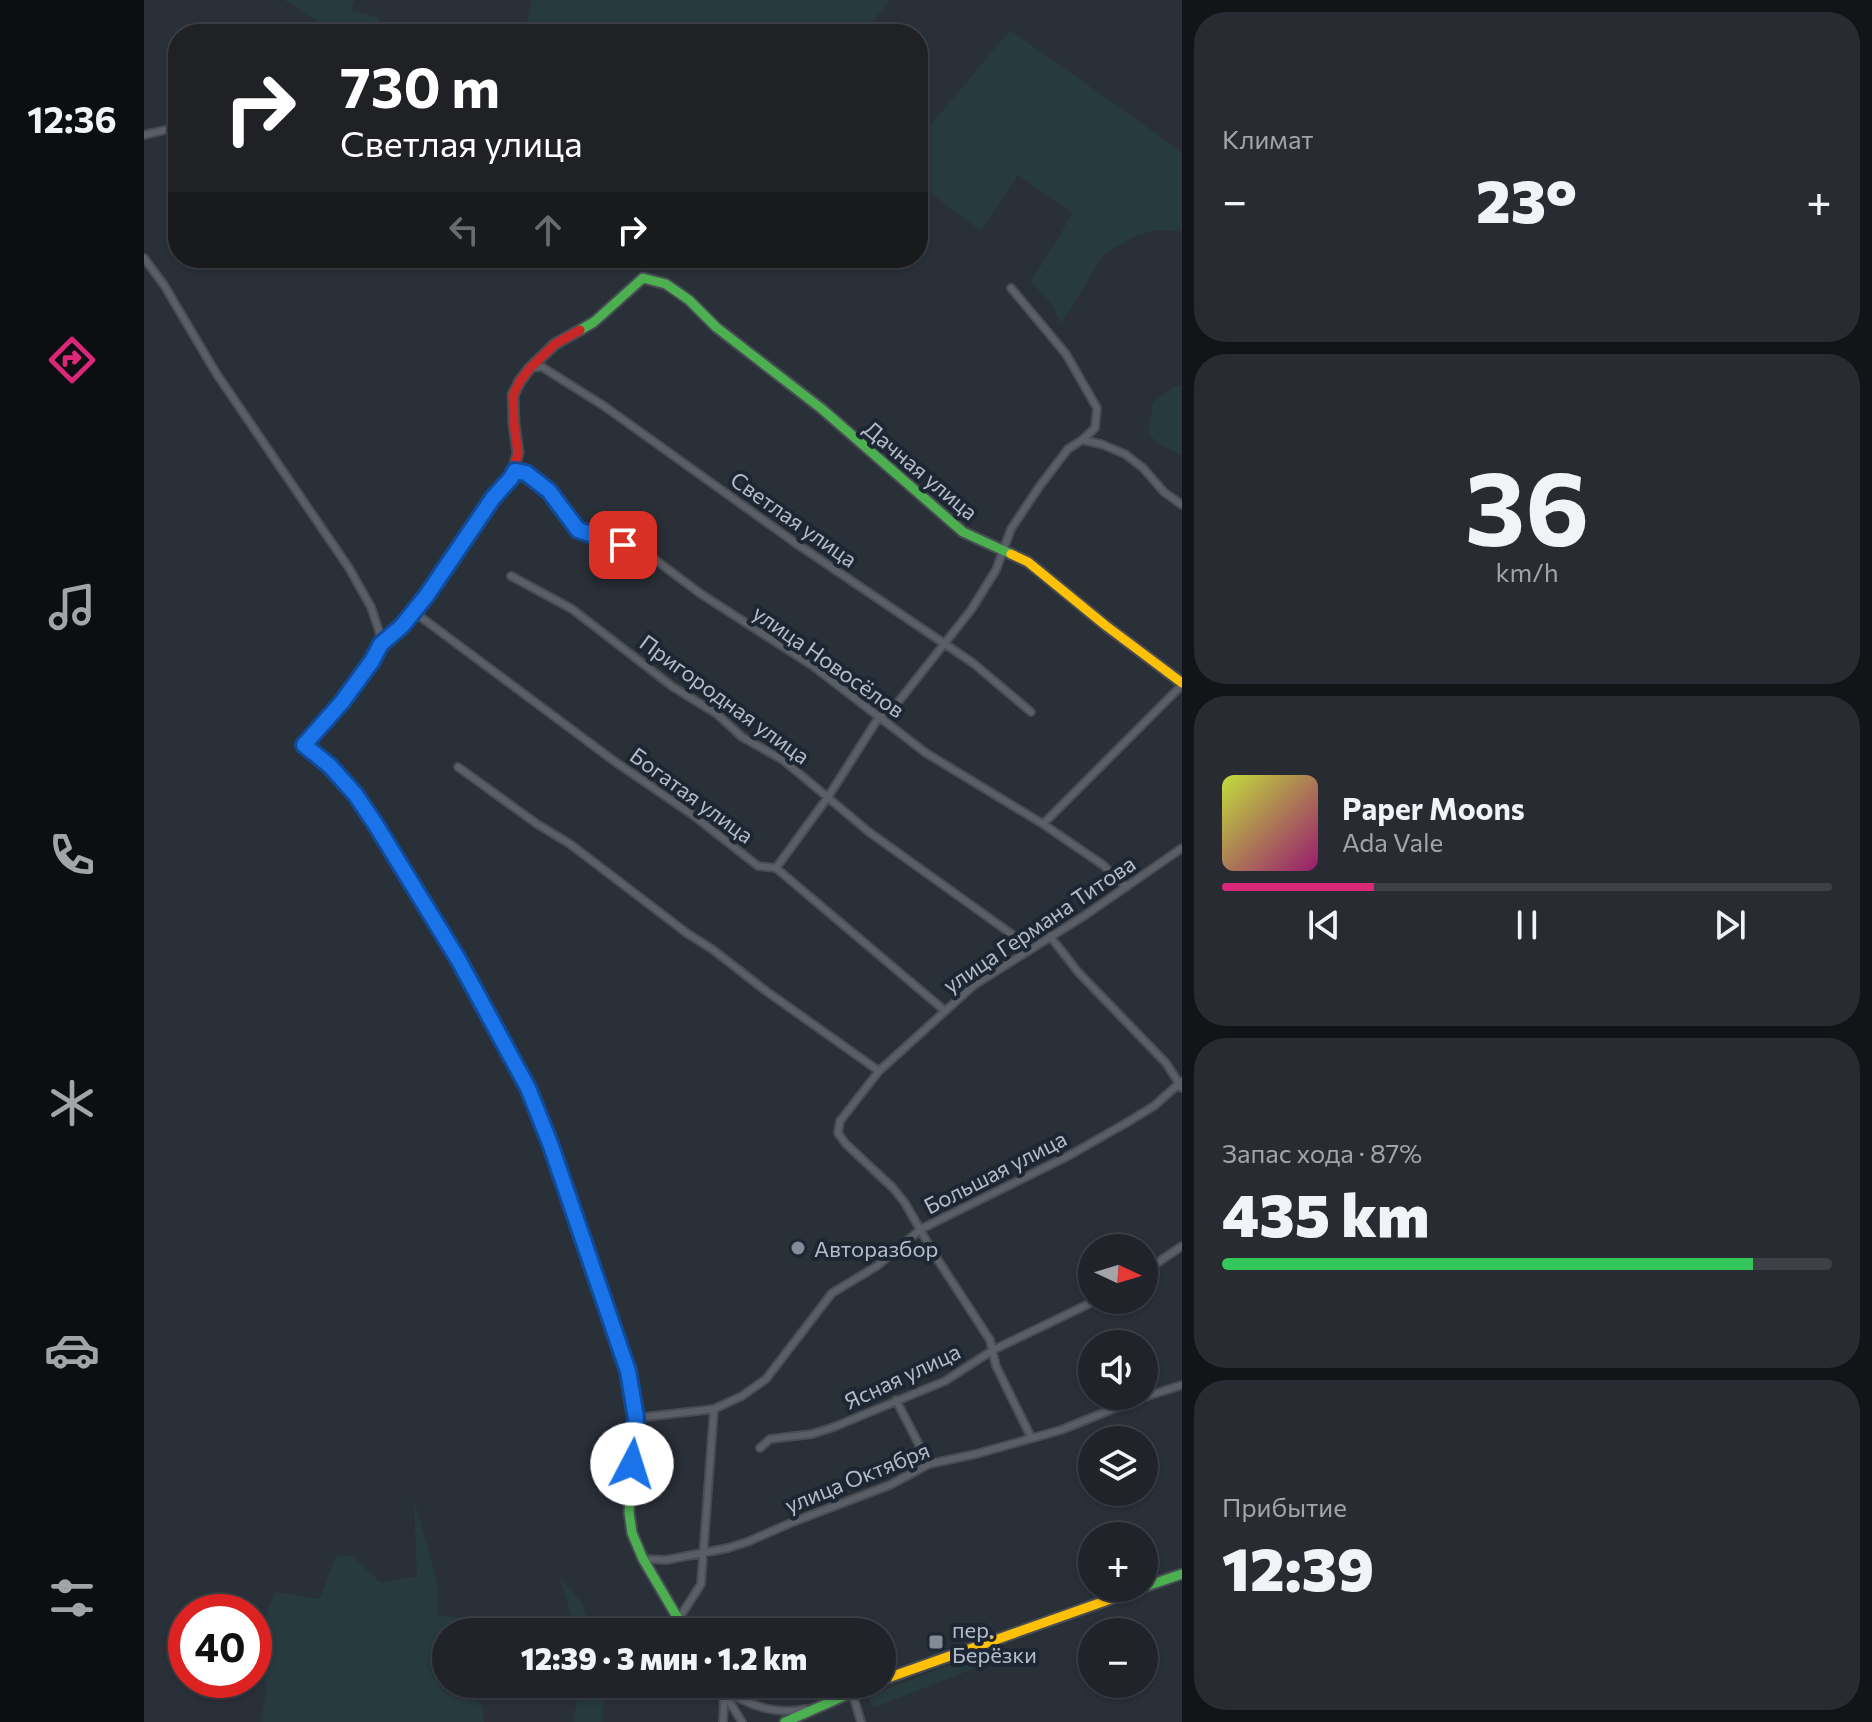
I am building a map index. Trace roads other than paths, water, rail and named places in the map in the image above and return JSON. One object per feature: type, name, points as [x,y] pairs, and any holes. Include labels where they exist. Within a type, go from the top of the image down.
[{"type":"street","points":[[144,135],[168,129]]},
{"type":"street","points":[[144,258],[164,285],[216,373],[349,568],[375,617],[381,644]]},
{"type":"street","name":"Дачная улица","points":[[530,368],[555,344],[594,322],[643,278],[666,284],[822,409],[963,532],[1028,562],[1182,684]]},
{"type":"street","points":[[776,868],[828,797],[879,717],[895,706],[971,610],[996,570],[1011,529],[1039,487],[1068,449],[1095,428],[1097,408],[1066,354],[1011,288]]},
{"type":"street","name":"Светлая улица","points":[[530,368],[542,367],[592,398],[794,542],[973,663],[1031,712]]},
{"type":"street","points":[[530,368],[513,395],[518,453],[511,478],[493,498],[414,612],[381,644],[342,702],[304,745],[330,766],[374,822],[458,959],[521,1073],[551,1146],[623,1357],[636,1418],[629,1512],[632,1533],[643,1559],[677,1618]]},
{"type":"street","points":[[1082,440],[1125,454],[1182,505]]},
{"type":"street","name":"улица Новосёлов","points":[[515,471],[526,473],[549,491],[578,530],[645,552],[701,594],[813,666],[926,753],[1043,824],[1103,865],[1126,887]]},
{"type":"street","name":"Пригородная улица","points":[[511,576],[572,609],[673,687],[717,714],[742,737],[783,760],[869,832],[1031,948]]},
{"type":"street","name":"Богатая улица","points":[[414,612],[614,761],[693,815],[758,866],[776,868],[944,1010]]},
{"type":"street","points":[[1043,824],[1182,684]]},
{"type":"street","points":[[458,767],[570,844],[688,934],[879,1071]]},
{"type":"street","name":"улица Германа Титова","points":[[921,1229],[893,1188],[846,1144],[838,1133],[840,1121],[879,1071],[974,985],[1087,914],[1182,848]]},
{"type":"street","points":[[1050,936],[1078,972],[1166,1063],[1181,1084]]},
{"type":"street","name":"Большая улица","points":[[636,1418],[714,1409],[742,1396],[766,1379],[832,1293],[877,1266],[921,1229],[1070,1155],[1154,1106],[1181,1084]]},
{"type":"street","points":[[921,1229],[990,1340],[996,1366],[1031,1437]]},
{"type":"street","points":[[1158,1262],[1182,1246]]},
{"type":"street","name":"Ясная улица","points":[[760,1448],[770,1439],[812,1434],[834,1427],[945,1381],[993,1350],[1078,1309]]},
{"type":"street","name":"улица Октября","points":[[643,1559],[666,1560],[747,1542],[890,1485],[929,1464],[1061,1430],[1182,1385]]},
{"type":"street","points":[[896,1400],[929,1464]]},
{"type":"street","points":[[679,1618],[701,1584],[714,1409]]},
{"type":"street","points":[[1158,1583],[1182,1574]]},
{"type":"street","points":[[896,1675],[1103,1602]]},
{"type":"street","points":[[723,1698],[723,1722]]},
{"type":"street","points":[[728,1698],[742,1722]]},
{"type":"street","points":[[740,1698],[751,1705],[773,1711],[816,1707]]},
{"type":"street","points":[[785,1722],[838,1698]]},
{"type":"street","points":[[854,1698],[861,1722]]},
{"type":"place","name":"Авторазбор","points":[[798,1248]]},
{"type":"place","name":"пер. Берёзки","points":[[936,1642]]}]
